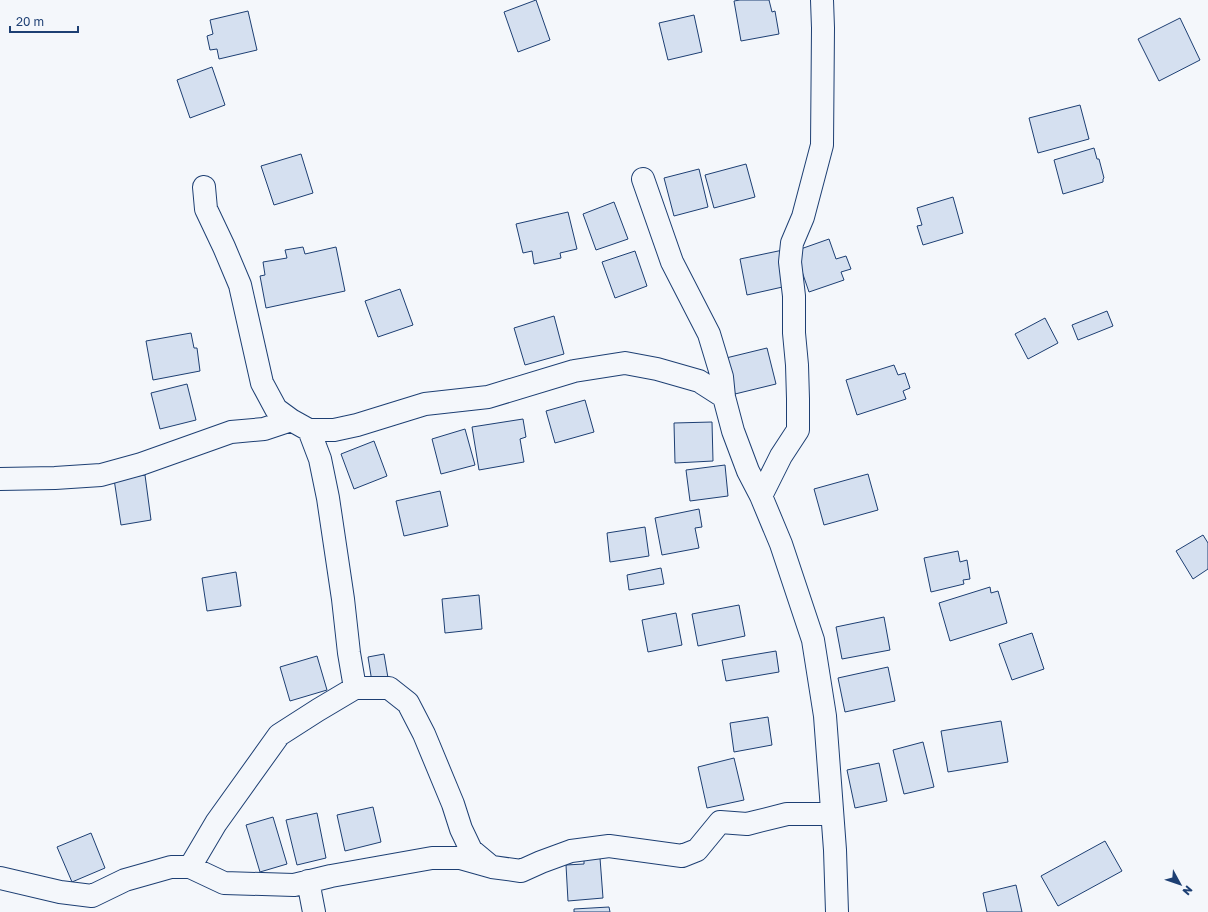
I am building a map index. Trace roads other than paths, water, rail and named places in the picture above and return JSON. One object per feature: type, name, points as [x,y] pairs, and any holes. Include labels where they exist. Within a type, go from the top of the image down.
[{"type":"street","points":[[761,496],[781,456],[798,430],[794,296],[790,262],[792,243],[803,217],[822,145],[822,0]]},
{"type":"street","points":[[643,179],[672,262],[709,334],[722,377],[724,397],[733,431],[748,471],[761,496],[781,544],[813,640],[825,716],[837,912]]},
{"type":"street","points":[[204,187],[206,209],[240,285],[262,383],[276,409],[300,425],[320,459],[328,498],[355,688]]},
{"type":"street","points":[[0,479],[100,475],[140,464],[231,432],[300,425],[334,430],[357,425],[425,404],[488,397],[574,370],[625,364],[657,369],[699,381],[724,397]]},
{"type":"street","points":[[190,867],[216,822],[279,735],[355,688],[390,688],[408,703],[428,741],[453,804],[461,829],[471,850],[492,867]]},
{"type":"street","points":[[0,878],[60,892],[93,904],[125,880],[171,868],[190,867],[224,883],[294,885],[374,868],[432,858],[460,858],[492,867],[521,871],[571,851],[609,846],[682,856],[697,850],[720,822],[747,824],[787,814],[832,814]]},
{"type":"street","points":[[308,881],[314,912]]}]
